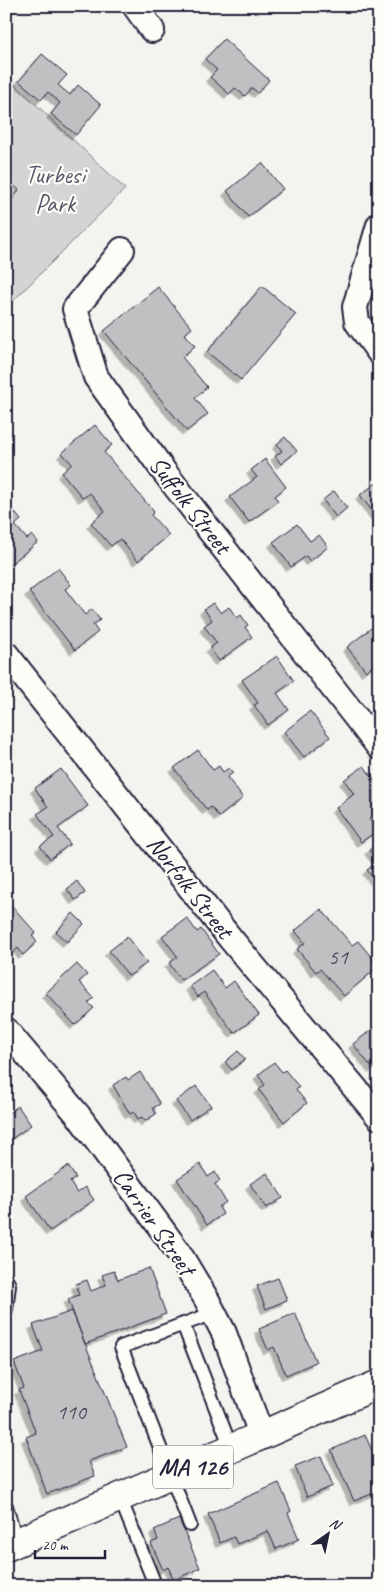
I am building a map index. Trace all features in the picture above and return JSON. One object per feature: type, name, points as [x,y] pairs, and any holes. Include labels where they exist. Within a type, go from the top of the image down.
[{"type":"main road","name":"MA 126","points":[[12,1545],[262,1437],[379,1384]]},
{"type":"street","points":[[135,6],[152,30]]},
{"type":"street","points":[[378,225],[355,307],[358,322],[379,352]]},
{"type":"street","name":"Suffolk Street","points":[[122,250],[74,309],[96,377],[165,474],[379,747]]},
{"type":"street","name":"Norfolk Street","points":[[6,654],[230,938],[379,1117]]},
{"type":"street","name":"Carrier Street","points":[[6,1030],[84,1123],[177,1250],[214,1313],[224,1334],[262,1437]]},
{"type":"lane","points":[[6,1279],[9,1285],[6,1310]]},
{"type":"lane","points":[[190,1525],[121,1347],[214,1313]]},
{"type":"lane","points":[[184,1324],[232,1450]]},
{"type":"lane","points":[[120,1498],[154,1582]]},
{"type":"lane","points":[[6,1506],[12,1545]]},
{"type":"green space","name":"Turbesi Park","points":[[6,76],[125,189],[6,308]]},
{"type":"building","points":[[224,39],[269,80],[258,93],[252,88],[245,96],[235,88],[229,94],[210,77],[217,70],[205,59]]},
{"type":"building","points":[[42,54],[67,75],[58,85],[70,95],[78,85],[101,105],[76,135],[51,114],[60,103],[48,92],[41,100],[19,81]]},
{"type":"building","points":[[262,163],[283,189],[248,217],[227,191]]},
{"type":"building","points":[[7,180],[19,190],[12,200],[6,196]]},
{"type":"building","points":[[262,286],[296,314],[241,380],[207,352]]},
{"type":"building","points":[[158,287],[192,328],[185,334],[195,346],[182,357],[207,387],[195,398],[208,414],[187,431],[104,331]]},
{"type":"building","points":[[95,425],[112,445],[104,452],[154,512],[151,515],[169,535],[138,561],[120,539],[111,546],[91,523],[105,511],[90,493],[83,498],[62,473],[72,464],[62,453]]},
{"type":"building","points":[[285,437],[297,451],[281,464],[275,456],[282,451],[277,444]]},
{"type":"building","points":[[265,459],[286,487],[275,496],[278,501],[249,522],[230,497],[257,477],[251,470]]},
{"type":"building","points":[[379,481],[379,520],[360,495]]},
{"type":"building","points":[[334,491],[347,508],[336,517],[323,500]]},
{"type":"building","points":[[12,509],[21,520],[15,525],[27,539],[32,535],[38,542],[8,566],[6,564],[6,514]]},
{"type":"building","points":[[297,524],[310,541],[319,535],[328,547],[310,561],[306,556],[291,567],[273,542]]},
{"type":"building","points":[[58,568],[71,585],[65,589],[85,615],[92,609],[100,620],[93,625],[98,632],[75,650],[29,592]]},
{"type":"building","points":[[213,603],[221,613],[229,607],[237,618],[241,615],[248,625],[245,627],[252,637],[219,661],[210,648],[217,643],[204,626],[212,620],[204,609]]},
{"type":"building","points":[[379,622],[379,661],[366,671],[347,647]]},
{"type":"building","points":[[277,656],[294,681],[277,693],[289,710],[268,725],[254,705],[258,703],[242,680]]},
{"type":"building","points":[[310,711],[330,737],[304,757],[284,732]]},
{"type":"building","points":[[198,750],[213,770],[219,766],[223,772],[229,768],[233,773],[227,777],[243,798],[219,817],[211,807],[207,810],[174,768]]},
{"type":"building","points":[[364,766],[379,786],[379,812],[369,819],[377,831],[361,842],[336,808],[354,794],[344,780]]},
{"type":"building","points":[[61,769],[88,806],[58,828],[70,844],[50,859],[40,846],[54,837],[37,814],[48,807],[35,788]]},
{"type":"building","points":[[379,843],[379,882],[377,883],[367,870],[378,861],[369,850]]},
{"type":"building","points":[[77,881],[85,893],[75,900],[67,889]]},
{"type":"building","points":[[12,906],[36,933],[32,936],[37,942],[23,955],[18,948],[7,958],[6,911]]},
{"type":"building","points":[[321,909],[352,945],[358,941],[379,966],[344,996],[320,969],[316,972],[297,949],[305,943],[295,931]]},
{"type":"building","points":[[73,913],[84,924],[67,942],[56,932]]},
{"type":"building","points":[[187,918],[197,932],[201,929],[219,954],[181,980],[169,963],[178,957],[162,936]]},
{"type":"building","points":[[127,937],[147,963],[129,976],[109,951]]},
{"type":"building","points":[[77,964],[87,975],[79,982],[94,998],[88,1003],[94,1008],[75,1025],[46,993]]},
{"type":"building","points":[[212,970],[225,988],[234,981],[259,1015],[234,1033],[204,992],[198,997],[190,986]]},
{"type":"building","points":[[379,1024],[379,1064],[373,1069],[353,1044]]},
{"type":"building","points":[[238,1051],[245,1059],[232,1070],[225,1062]]},
{"type":"building","points":[[274,1062],[282,1072],[285,1070],[299,1087],[296,1090],[307,1103],[284,1122],[259,1090],[265,1085],[258,1075]]},
{"type":"building","points":[[140,1072],[160,1104],[153,1108],[156,1114],[145,1121],[142,1117],[138,1119],[134,1112],[130,1114],[113,1085],[126,1077],[128,1080]]},
{"type":"building","points":[[196,1086],[211,1106],[190,1120],[176,1101]]},
{"type":"building","points":[[18,1106],[31,1125],[6,1143],[6,1115]]},
{"type":"building","points":[[200,1164],[208,1177],[215,1172],[220,1181],[215,1184],[226,1202],[219,1207],[223,1214],[207,1225],[177,1179]]},
{"type":"building","points":[[68,1166],[76,1178],[70,1182],[77,1193],[85,1187],[94,1200],[50,1231],[26,1196]]},
{"type":"building","points":[[267,1173],[283,1198],[266,1208],[250,1184]]},
{"type":"building","points":[[149,1268],[166,1314],[85,1344],[68,1299],[79,1295],[76,1284],[87,1280],[91,1291],[106,1285],[102,1275],[114,1271],[118,1280]]},
{"type":"building","points":[[278,1278],[287,1300],[266,1309],[257,1286]]},
{"type":"building","points":[[72,1311],[127,1447],[89,1461],[95,1476],[47,1494],[26,1437],[36,1433],[19,1390],[24,1388],[14,1362],[43,1351],[33,1325]]},
{"type":"building","points":[[295,1313],[316,1362],[286,1375],[274,1347],[268,1350],[259,1329]]},
{"type":"building","points":[[365,1435],[375,1457],[379,1455],[379,1491],[354,1501],[331,1450]]},
{"type":"building","points":[[321,1456],[333,1486],[307,1497],[295,1466]]},
{"type":"building","points":[[279,1483],[291,1511],[288,1513],[299,1539],[276,1549],[268,1531],[237,1544],[234,1537],[220,1543],[208,1514]]},
{"type":"building","points":[[179,1519],[200,1568],[174,1580],[168,1567],[163,1570],[151,1543],[158,1540],[154,1530]]}]
